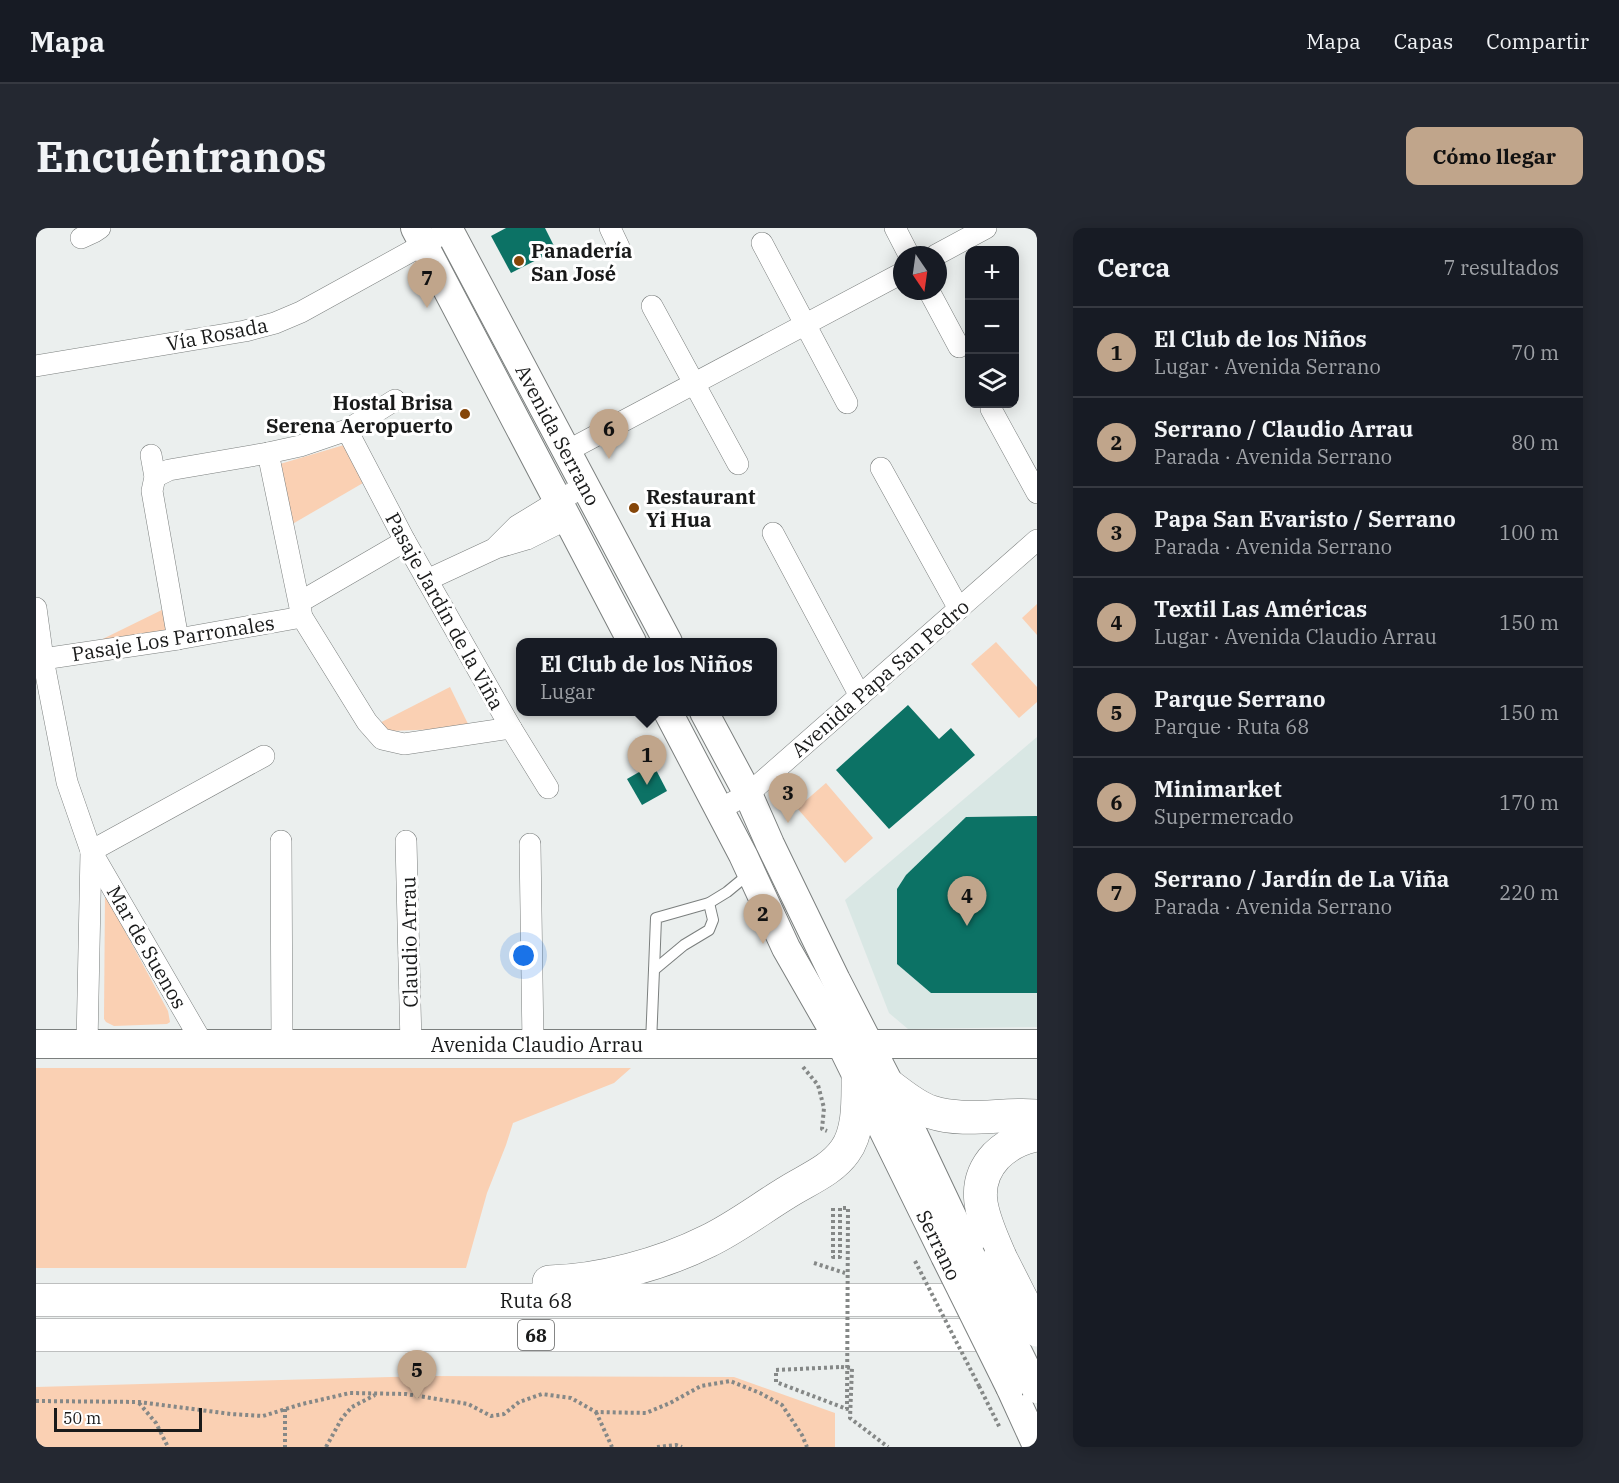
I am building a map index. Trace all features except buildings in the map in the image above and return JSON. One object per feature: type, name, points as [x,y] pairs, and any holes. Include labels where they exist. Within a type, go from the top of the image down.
[{"type":"highway","points":[[305,1299],[459,1284],[554,1282],[602,1276],[652,1264],[680,1254],[738,1224],[830,1166],[845,1151],[850,1141],[858,1106],[858,1080]]},
{"type":"highway","points":[[891,1087],[915,1105],[949,1116],[973,1118],[1037,1116]]},
{"type":"highway","points":[[1037,1135],[1014,1141],[988,1164],[980,1188],[981,1206],[986,1224],[972,1256],[1037,1333]]},
{"type":"highway","name":"Ruta 68","points":[[36,1300],[1037,1299]]},
{"type":"highway","name":"Ruta 68","points":[[36,1335],[1037,1333]]},
{"type":"street","points":[[81,238],[100,228]]},
{"type":"street","points":[[895,228],[904,246]]},
{"type":"street","points":[[947,249],[986,228]]},
{"type":"street","name":"Vía Rosada","points":[[36,366],[245,331],[275,323],[301,312],[419,236],[450,229]]},
{"type":"street","name":"Avenida Serrano","points":[[450,229],[666,638]]},
{"type":"street","name":"Avenida Serrano","points":[[419,236],[630,638]]},
{"type":"street","points":[[762,243],[847,403]]},
{"type":"street","points":[[567,451],[893,278]]},
{"type":"street","points":[[934,300],[959,347]]},
{"type":"street","points":[[652,306],[738,464]]},
{"type":"street","points":[[155,477],[169,470],[300,446],[347,430],[395,400]]},
{"type":"street","points":[[991,409],[1037,492]]},
{"type":"street","name":"Pasaje Jardín de la Viña","points":[[347,430],[405,541],[511,728],[548,788]]},
{"type":"street","points":[[268,453],[301,610],[367,722],[382,739],[404,744],[511,728]]},
{"type":"street","points":[[151,455],[155,477],[152,491],[178,639]]},
{"type":"street","points":[[881,468],[959,609]]},
{"type":"street","points":[[427,580],[496,548],[517,525],[562,510],[585,486]]},
{"type":"street","points":[[773,532],[860,696]]},
{"type":"street","name":"Avenida Papa San Pedro","points":[[720,809],[748,794],[1037,540]]},
{"type":"street","name":"Pasaje Los Parronales","points":[[44,659],[178,639],[301,610],[405,541]]},
{"type":"street","name":"Mar de Suenos","points":[[36,608],[67,783],[92,851],[203,1044]]},
{"type":"street","points":[[671,716],[720,809],[786,948],[841,1044]]},
{"type":"street","points":[[707,716],[748,794],[836,981],[869,1044]]},
{"type":"street","points":[[92,851],[264,756]]},
{"type":"street","points":[[281,841],[282,1044]]},
{"type":"street","name":"Claudio Arrau","points":[[406,841],[411,1044]]},
{"type":"street","points":[[530,844],[533,1044]]},
{"type":"street","name":"Mar de Suenos","points":[[87,1044],[92,851]]},
{"type":"street","name":"Avenida Claudio Arrau","points":[[36,1044],[1037,1044]]},
{"type":"street","name":"Serrano","points":[[841,1044],[858,1080],[972,1256]]},
{"type":"street","name":"Serrano","points":[[869,1044],[972,1256],[1028,1389],[1037,1446]]},
{"type":"lane","points":[[651,1044],[656,918],[709,903],[727,892],[751,872]]},
{"type":"lane","points":[[654,970],[684,945],[709,930],[713,920],[709,903]]},
{"type":"path","points":[[833,1208],[833,1257],[840,1257],[840,1208],[848,1208],[847,1274],[847,1409],[776,1382],[776,1370],[841,1367],[852,1368],[850,1418],[888,1447]]},
{"type":"path","points":[[915,1261],[1005,1437]]},
{"type":"path","points":[[814,1263],[847,1274]]},
{"type":"path","points":[[36,1401],[139,1402],[263,1416],[350,1393],[406,1394],[468,1404],[490,1416],[504,1414],[519,1402],[542,1394],[571,1398],[596,1412],[646,1413],[701,1386],[730,1382],[760,1393],[782,1405],[802,1435],[807,1447]]},
{"type":"path","points":[[326,1447],[342,1418],[352,1407],[377,1394]]},
{"type":"path","points":[[139,1402],[156,1423],[168,1447]]},
{"type":"path","points":[[285,1409],[285,1447]]},
{"type":"path","points":[[596,1412],[612,1447]]},
{"type":"path","points":[[657,1447],[676,1445],[682,1447]]},
{"type":"shaded area","points":[[344,445],[363,483],[289,526],[280,464]]},
{"type":"shaded area","points":[[1037,604],[1037,635],[1022,618]]},
{"type":"shaded area","points":[[172,605],[178,639],[70,655]]},
{"type":"shaded area","points":[[996,642],[1037,687],[1037,702],[1019,718],[971,664]]},
{"type":"shaded area","points":[[450,687],[470,728],[362,732]]},
{"type":"shaded area","points":[[1037,737],[1037,1027],[908,1029],[889,1013],[845,900]]},
{"type":"shaded area","points":[[826,783],[873,838],[845,863],[797,808]]},
{"type":"shaded area","points":[[105,894],[168,1011],[170,1022],[167,1024],[114,1026],[104,1019]]},
{"type":"shaded area","points":[[36,1068],[631,1068],[614,1083],[513,1123],[487,1193],[466,1268],[36,1268]]},
{"type":"shaded area","points":[[427,1376],[734,1377],[835,1413],[835,1447],[36,1447],[36,1387]]},
{"type":"place","name":"Panadería San José","points":[[519,261]]},
{"type":"place","name":"Serrano / Jardín de La Viña","points":[[427,308]]},
{"type":"place","name":"Hostal Brisa Serena Aeropuerto","points":[[465,414]]},
{"type":"place","name":"Minimarket","points":[[609,459]]},
{"type":"place","name":"Restaurant Yi Hua","points":[[634,508]]},
{"type":"place","name":"El Club de los Niños","points":[[647,785]]},
{"type":"place","name":"Papa San Evaristo / Serrano","points":[[788,823]]},
{"type":"place","name":"Textil Las Américas","points":[[967,926]]},
{"type":"place","name":"Serrano / Claudio Arrau","points":[[763,944]]},
{"type":"place","name":"Parque Serrano","points":[[417,1400]]}]
